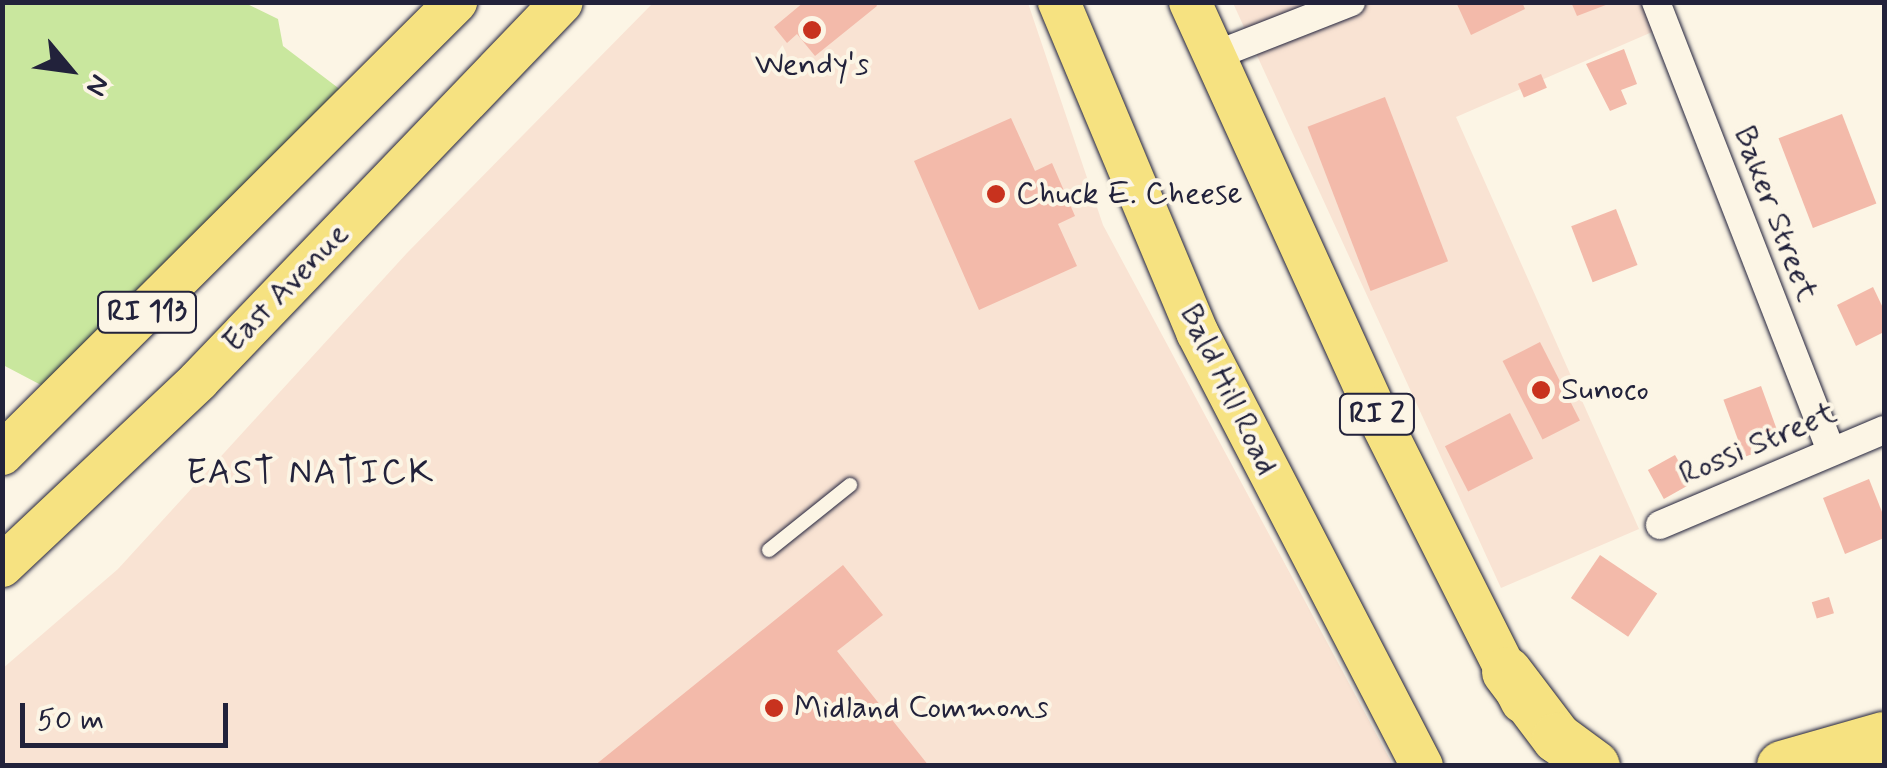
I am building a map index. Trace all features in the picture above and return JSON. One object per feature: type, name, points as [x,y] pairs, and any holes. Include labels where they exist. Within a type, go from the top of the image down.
[{"type":"highway","points":[[1507,672],[1556,738],[1595,766]]},
{"type":"highway","points":[[1782,766],[1884,738]]},
{"type":"highway","points":[[1830,766],[1884,738]]},
{"type":"main road","name":"RI 113","points":[[2,454],[456,2]]},
{"type":"main road","name":"East Avenue","points":[[2,566],[198,381],[562,2]]},
{"type":"main road","name":"Bald Hill Road","points":[[1059,2],[1197,332],[1422,766]]},
{"type":"main road","name":"RI 2","points":[[1190,2],[1374,408],[1553,766]]},
{"type":"street","points":[[1216,55],[1351,2]]},
{"type":"street","name":"Baker Street","points":[[1656,2],[1830,450]]},
{"type":"street","name":"Rossi Street","points":[[1660,524],[1884,430]]},
{"type":"lane","points":[[768,550],[850,486]]},
{"type":"shaded area","points":[[653,3],[1028,3],[1103,225],[1393,765],[3,765],[2,669],[118,569],[407,253]]},
{"type":"shaded area","points":[[1233,3],[1659,3],[1666,26],[1456,117],[1639,529],[1501,588]]},
{"type":"green space","points":[[2,3],[245,3],[278,19],[283,46],[358,103],[60,395],[3,365]]},
{"type":"building","name":"Wendy's","points":[[804,2],[875,2],[877,6],[815,56],[797,34],[787,43],[774,27]]},
{"type":"building","points":[[1456,2],[1522,2],[1525,9],[1471,35]]},
{"type":"building","points":[[1571,2],[1611,2],[1611,3],[1577,16]]},
{"type":"building","points":[[1624,49],[1637,84],[1621,90],[1627,104],[1610,111],[1586,64]]},
{"type":"building","points":[[1541,74],[1547,88],[1524,98],[1518,84]]},
{"type":"building","points":[[1385,97],[1448,261],[1371,291],[1308,127]]},
{"type":"building","points":[[1842,114],[1876,204],[1813,228],[1779,138]]},
{"type":"building","name":"Chuck E. Cheese","points":[[1011,118],[1035,171],[1052,163],[1075,216],[1058,224],[1077,266],[979,310],[914,161]]},
{"type":"building","points":[[1616,209],[1638,265],[1593,282],[1571,226]]},
{"type":"building","points":[[1873,287],[1884,310],[1884,332],[1856,346],[1837,305]]},
{"type":"building","name":"Sunoco","points":[[1540,342],[1580,420],[1543,439],[1503,361]]},
{"type":"building","points":[[1761,386],[1782,443],[1744,457],[1723,400]]},
{"type":"building","points":[[1510,413],[1533,458],[1468,492],[1445,446]]},
{"type":"building","points":[[1675,455],[1691,484],[1664,499],[1648,470]]},
{"type":"building","points":[[1869,479],[1884,517],[1884,538],[1845,554],[1823,498]]},
{"type":"building","points":[[1600,555],[1657,594],[1628,637],[1571,598]]},
{"type":"building","name":"Midland Commons","points":[[843,565],[883,615],[837,651],[929,766],[594,766]]},
{"type":"building","points":[[1829,597],[1834,613],[1817,619],[1812,602]]},
{"type":"place","name":"Wendy's","points":[[812,30]]},
{"type":"place","name":"Chuck E. Cheese","points":[[996,194]]},
{"type":"place","name":"Sunoco","points":[[1541,390]]},
{"type":"place","name":"Midland Commons","points":[[774,708]]},
{"type":"district","name":"EAST NATICK","points":[[311,473]]}]
